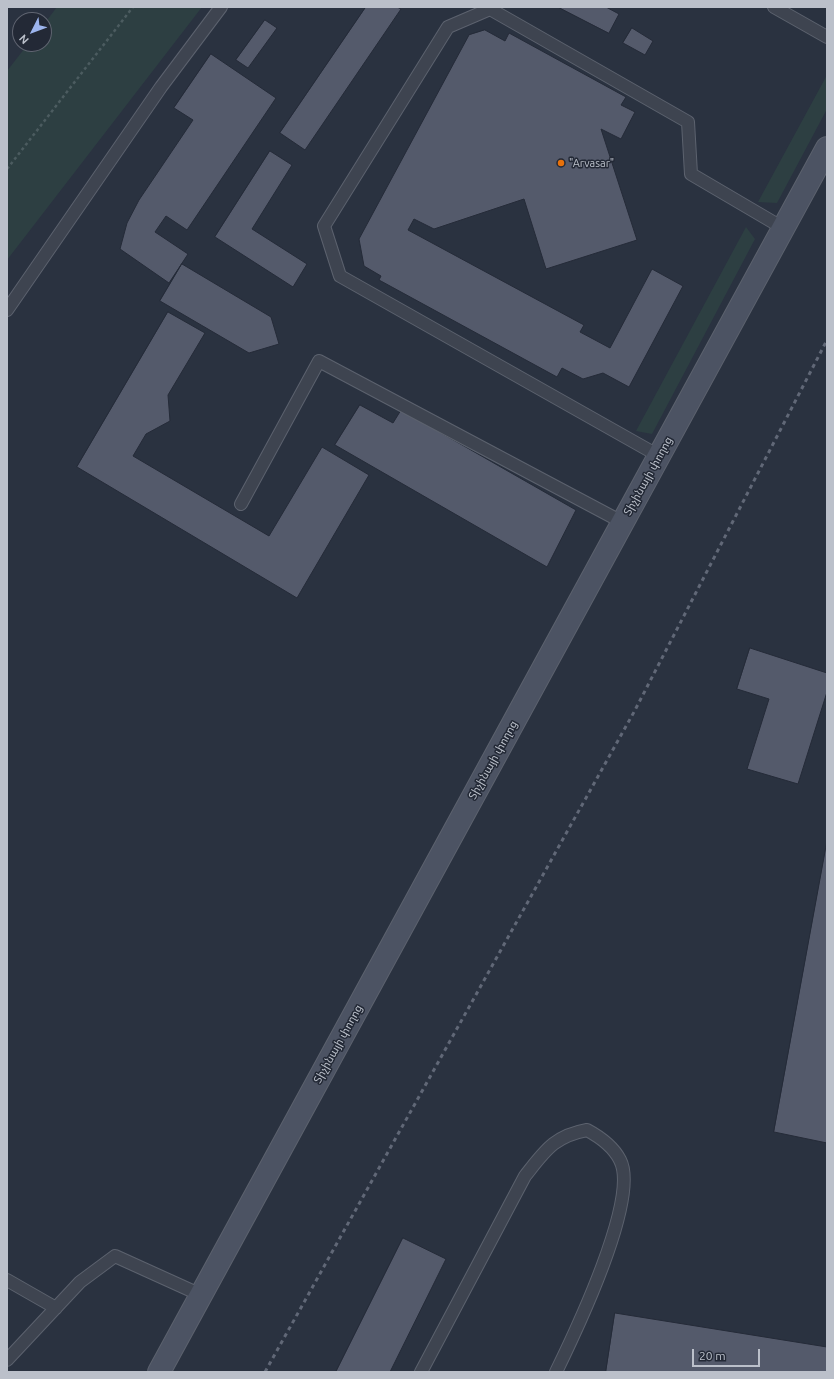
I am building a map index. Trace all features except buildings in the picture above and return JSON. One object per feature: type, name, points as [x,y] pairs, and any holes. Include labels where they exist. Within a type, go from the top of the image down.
[{"type":"street","name":"Տիչինայի փողոց","points":[[159,1372],[827,148]]},
{"type":"lane","points":[[7,310],[161,87],[221,7]]},
{"type":"lane","points":[[774,7],[827,37]]},
{"type":"lane","points":[[659,456],[340,276],[324,226],[448,27],[490,9],[688,122],[691,174],[783,228]]},
{"type":"lane","points":[[241,504],[318,361],[622,522]]},
{"type":"lane","points":[[421,1372],[525,1176],[547,1149],[569,1133],[587,1130],[604,1139],[621,1160],[624,1188],[612,1243],[569,1346],[556,1372]]},
{"type":"lane","points":[[7,1360],[80,1282],[115,1256],[201,1295]]},
{"type":"lane","points":[[7,1280],[56,1308]]},
{"type":"path","points":[[7,169],[133,7]]},
{"type":"shaded area","points":[[57,7],[202,7],[7,260],[7,71],[22,52],[52,52],[52,14]]},
{"type":"shaded area","points":[[827,75],[827,109],[777,203],[758,202]]},
{"type":"shaded area","points":[[746,227],[755,239],[652,434],[636,431]]},
{"type":"railway","points":[[265,1372],[634,712],[827,340]]},
{"type":"place","name":"\"Arvasar\"","points":[[561,163]]}]
